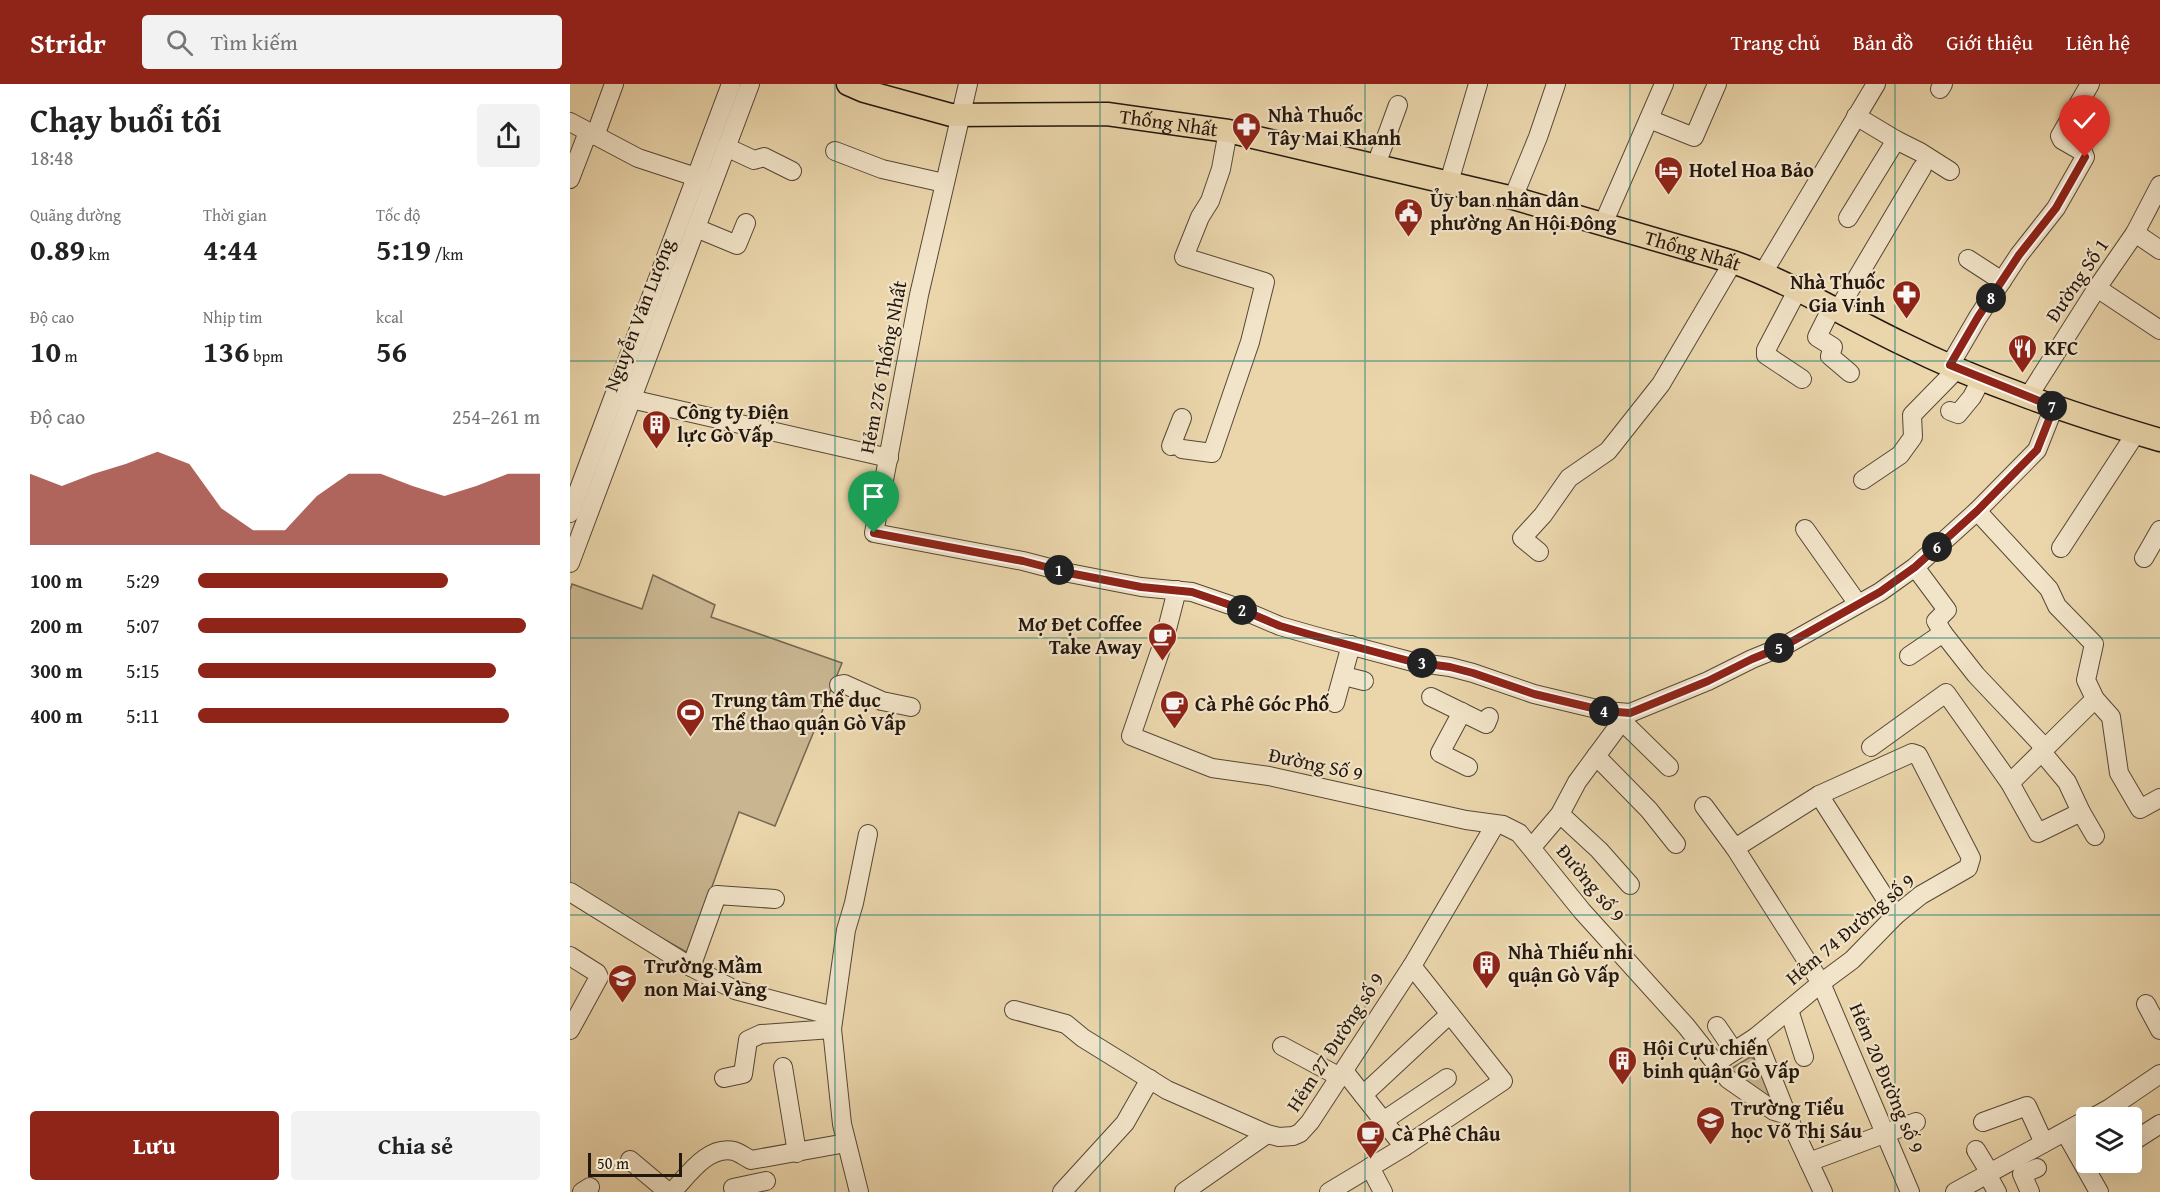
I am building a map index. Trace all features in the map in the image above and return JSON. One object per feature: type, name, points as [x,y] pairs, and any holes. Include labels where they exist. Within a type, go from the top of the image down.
[{"type":"main road","name":"Thống Nhất","points":[[848,84],[916,106],[965,98],[988,115],[1107,114],[1228,131],[1513,198],[1733,262],[1763,273],[1901,344],[1954,367],[2054,407],[2160,440]]},
{"type":"street","points":[[570,179],[615,84]]},
{"type":"street","name":"Nguyễn Văn Lượng","points":[[570,513],[696,228],[705,180],[731,84]]},
{"type":"street","name":"Nguyễn Văn Lượng","points":[[570,560],[623,397],[705,180],[726,147],[750,84]]},
{"type":"street","points":[[1449,182],[1478,84]]},
{"type":"street","points":[[1513,198],[1538,137],[1556,84]]},
{"type":"street","points":[[1603,224],[1664,84]]},
{"type":"street","points":[[1649,119],[1695,137],[1717,84]]},
{"type":"street","points":[[1763,273],[1876,84]]},
{"type":"street","points":[[1863,480],[1900,455],[1913,437],[1912,415],[1954,367],[1978,317],[2019,255],[2056,208],[2085,157],[2083,152],[2062,140],[2060,136],[2090,84]]},
{"type":"street","name":"Hẻm 276 Thống Nhất","points":[[965,98],[919,295],[874,533],[1023,561],[1131,585],[1192,592],[1280,626],[1413,662],[1473,673],[1544,696],[1626,717]]},
{"type":"street","points":[[1376,165],[1398,105]]},
{"type":"street","points":[[955,141],[966,130],[988,115]]},
{"type":"street","points":[[1856,116],[1950,171]]},
{"type":"street","points":[[570,122],[638,158],[705,180]]},
{"type":"street","points":[[1182,418],[1177,447],[1212,453],[1250,342],[1265,282],[1184,257],[1200,217],[1210,201],[1221,169],[1228,131]]},
{"type":"street","points":[[1848,218],[1896,140]]},
{"type":"street","points":[[726,147],[754,160],[764,157],[792,171]]},
{"type":"street","points":[[835,151],[882,169],[944,183]]},
{"type":"street","points":[[1850,373],[1830,356],[1833,347],[1817,337],[1922,168]]},
{"type":"street","name":"Đường Số 1","points":[[2028,397],[2135,233],[2160,185]]},
{"type":"street","points":[[696,228],[737,245],[746,223]]},
{"type":"street","points":[[2135,233],[2160,250]]},
{"type":"street","points":[[1968,259],[2002,281]]},
{"type":"street","points":[[1539,552],[1522,538],[1543,515],[1569,478],[1608,451],[1661,384],[1733,262]]},
{"type":"street","points":[[2097,288],[2160,330]]},
{"type":"street","points":[[1798,290],[1766,350],[1766,355],[1802,380]]},
{"type":"street","points":[[1950,411],[1958,414],[1972,397],[1982,378]]},
{"type":"street","points":[[623,397],[889,458]]},
{"type":"street","points":[[1532,847],[1560,814],[1577,782],[1626,717],[1784,646],[1858,604],[1915,567],[1977,511],[2037,450],[2054,407]]},
{"type":"street","points":[[2061,548],[2136,433]]},
{"type":"street","points":[[1977,511],[2049,589],[2057,606],[2094,644],[2086,680],[2095,699],[2111,717],[2119,774],[2140,809],[2160,798]]},
{"type":"street","points":[[1805,529],[1858,604]]},
{"type":"street","points":[[2144,558],[2160,530]]},
{"type":"street","points":[[1915,567],[1947,610],[1936,621],[1943,633],[1968,666],[2043,749],[2067,782],[2095,836]]},
{"type":"street","name":"Đường Số 9","points":[[1177,590],[1165,637],[1131,736],[1212,768],[1269,776],[1495,825]]},
{"type":"street","points":[[1909,656],[1943,633]]},
{"type":"street","points":[[1335,703],[1351,645]]},
{"type":"street","points":[[1344,676],[1364,681]]},
{"type":"street","points":[[839,685],[844,684],[882,701],[910,707]]},
{"type":"street","points":[[1871,747],[1946,693],[2010,783],[2038,833],[2081,812]]},
{"type":"street","points":[[1431,697],[1486,724],[1489,717]]},
{"type":"street","points":[[2010,783],[2095,699]]},
{"type":"street","points":[[1462,712],[1440,753],[1468,767]]},
{"type":"street","points":[[1626,717],[1669,767]]},
{"type":"street","name":"Hẻm 74 Đường số 9","points":[[1735,848],[1819,795],[1912,753],[1918,755],[1971,858],[1968,868],[1921,895],[1896,915],[1852,960],[1821,982],[1756,1037]]},
{"type":"street","points":[[1596,756],[1649,810],[1676,844]]},
{"type":"street","points":[[1819,795],[1896,915]]},
{"type":"street","name":"Hẻm 20 Đường số 9","points":[[1704,806],[1735,848],[1821,982],[1910,1192]]},
{"type":"street","points":[[1560,814],[1599,850],[1630,885]]},
{"type":"street","name":"Đường số 9","points":[[1495,825],[1503,825],[1519,833],[1532,847],[1582,911],[1686,1026],[1728,1078],[1774,1111],[1787,1115]]},
{"type":"street","name":"Hẻm 27 Đường số 9","points":[[1014,1010],[1066,1024],[1083,1038],[1167,1090],[1267,1134],[1286,1137],[1300,1133],[1310,1122],[1412,966],[1495,825]]},
{"type":"street","points":[[859,1192],[842,1124],[833,1022],[846,930],[868,834]]},
{"type":"street","points":[[570,892],[691,967],[735,990],[833,1022]]},
{"type":"street","points":[[691,967],[717,895],[775,899]]},
{"type":"street","points":[[570,956],[600,977],[570,1030]]},
{"type":"street","points":[[1329,1192],[1404,1148],[1503,1082],[1412,966]]},
{"type":"street","points":[[2146,1004],[2160,1030]]},
{"type":"street","points":[[1789,1010],[1804,1057]]},
{"type":"street","points":[[1363,1095],[1450,1014]]},
{"type":"street","points":[[724,1078],[743,1074],[748,1040],[761,1034],[833,1022]]},
{"type":"street","points":[[1717,1026],[1734,1051]]},
{"type":"street","points":[[1716,1063],[1756,1037],[1787,1115],[1823,1192]]},
{"type":"street","points":[[1282,1046],[1342,1074],[1363,1095],[1404,1148]]},
{"type":"street","points":[[783,1066],[797,1153]]},
{"type":"street","points":[[2111,1107],[2160,1074]]},
{"type":"street","points":[[1383,1121],[1447,1078]]},
{"type":"street","points":[[1062,1192],[1125,1123],[1150,1079]]},
{"type":"street","points":[[1983,1122],[2027,1106],[2044,1143]]},
{"type":"street","points":[[1809,1162],[1916,1122]]},
{"type":"street","points":[[2142,1136],[2160,1124]]},
{"type":"street","points":[[1955,1192],[1993,1183],[2044,1143],[2076,1126]]},
{"type":"street","points":[[2065,1132],[2099,1192]]},
{"type":"street","points":[[1184,1192],[1267,1134]]},
{"type":"street","points":[[672,1192],[702,1161],[721,1150],[736,1152],[751,1160],[762,1160],[846,1143]]},
{"type":"street","points":[[1976,1150],[1993,1183]]},
{"type":"street","points":[[630,1160],[668,1192]]},
{"type":"street","points":[[733,1188],[767,1186],[762,1160]]},
{"type":"street","points":[[1370,1167],[1383,1192]]},
{"type":"street","points":[[2030,1192],[2022,1174],[2037,1168]]},
{"type":"shaded area","name":"Trung tâm Thể dục Thể thao quận Gò Vấp","points":[[653,575],[715,605],[711,617],[842,663],[775,826],[739,812],[688,953],[570,886],[570,590],[572,584],[642,609]]},
{"type":"shaded area","points":[[1750,1057],[1755,1059],[1773,1101],[1731,1074],[1732,1068]]},
{"type":"place","name":"Nhà Thuốc Tây Mai Khanh","points":[[1247,152]]},
{"type":"place","name":"Hotel Hoa Bảo","points":[[1668,196]]},
{"type":"place","name":"Ủy ban nhân dân phường An Hội Đông","points":[[1409,238]]},
{"type":"place","name":"Nhà Thuốc Gia Vinh","points":[[1906,320]]},
{"type":"place","name":"KFC","points":[[2023,374]]},
{"type":"place","name":"Công ty Điện lực Gò Vấp","points":[[656,450]]},
{"type":"place","name":"Mợ Đẹt Coffee Take Away","points":[[1163,662]]},
{"type":"place","name":"Cà Phê Góc Phố","points":[[1174,730]]},
{"type":"place","name":"Trung tâm Thể dục Thể thao quận Gò Vấp","points":[[691,738]]},
{"type":"place","name":"Nhà Thiếu nhi quận Gò Vấp","points":[[1487,990]]},
{"type":"place","name":"Trường Mầm non Mai Vàng","points":[[623,1004]]},
{"type":"place","name":"Hội Cựu chiến binh quận Gò Vấp","points":[[1622,1086]]},
{"type":"place","name":"Trường Tiểu học Võ Thị Sáu","points":[[1710,1146]]},
{"type":"place","name":"Cà Phê Châu","points":[[1371,1160]]},
{"type":"route","points":[[874,533],[1023,561],[1069,573],[1141,587],[1192,592],[1280,626],[1315,636],[1413,662],[1473,673],[1534,694],[1605,711],[1630,713],[1784,646],[1880,592],[1915,567],[1977,511],[2037,450],[2054,407],[1950,365],[2019,255],[2056,208],[2085,157]]}]
